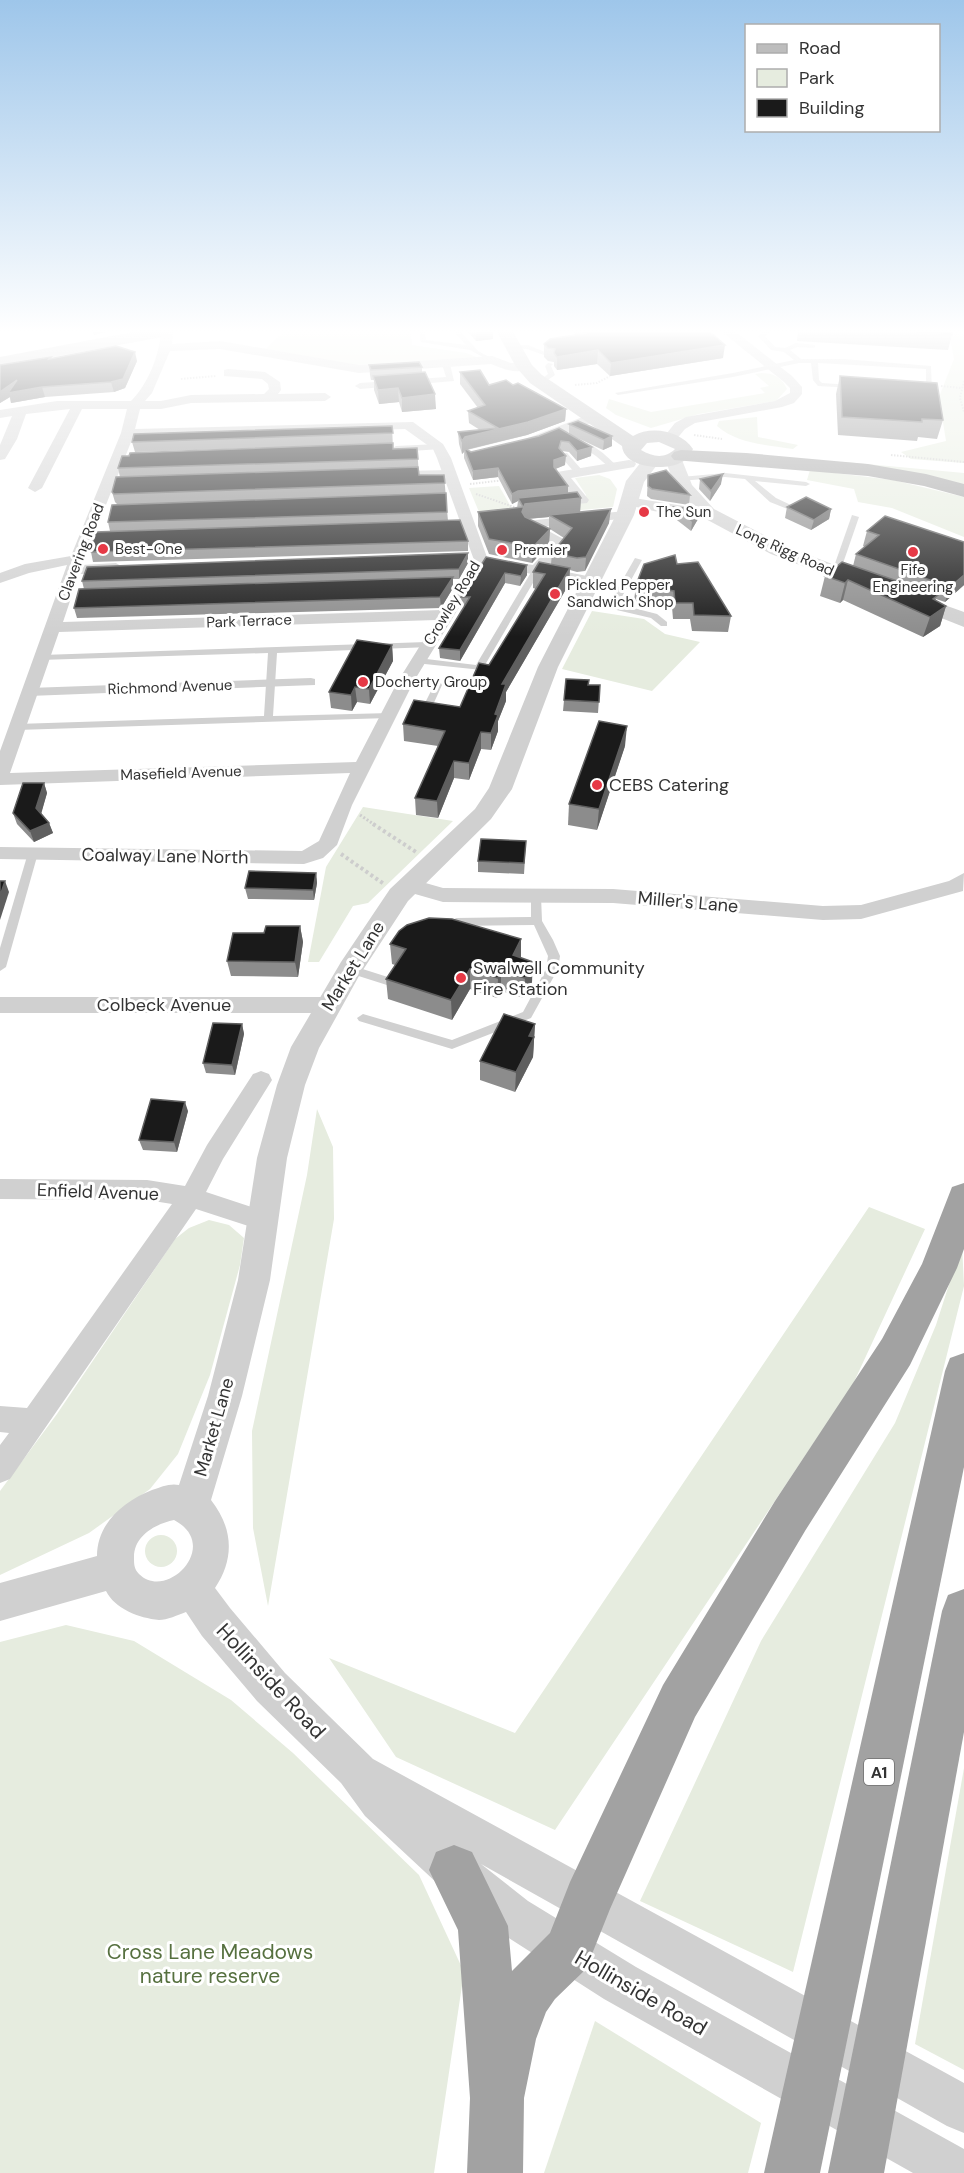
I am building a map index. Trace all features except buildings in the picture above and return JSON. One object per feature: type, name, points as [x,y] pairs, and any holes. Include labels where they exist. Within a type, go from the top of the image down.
[{"type":"highway","points":[[672,446],[964,470]]},
{"type":"highway","points":[[672,446],[722,457],[865,470],[922,479],[964,491]]},
{"type":"highway","points":[[497,2098],[509,2039],[527,1995],[537,1981],[568,1950],[588,1900],[679,1701],[754,1574],[896,1352],[939,1268],[964,1198]]},
{"type":"highway","name":"A1","points":[[792,2173],[964,1371]]},
{"type":"highway","points":[[856,2173],[964,1611]]},
{"type":"highway","points":[[454,1870],[483,1926],[497,2098],[495,2173]]},
{"type":"main road","points":[[605,433],[628,475]]},
{"type":"main road","points":[[637,433],[672,446]]},
{"type":"main road","points":[[628,475],[642,438],[672,446]]},
{"type":"main road","points":[[628,475],[672,446]]},
{"type":"street","points":[[0,456],[12,433]]},
{"type":"street","points":[[35,488],[63,433]]},
{"type":"street","name":"Clavering Road","points":[[0,777],[52,627],[70,596],[75,565],[91,537],[102,510],[122,458],[128,433]]},
{"type":"street","points":[[419,433],[438,447]]},
{"type":"street","points":[[525,444],[557,433]]},
{"type":"street","points":[[677,433],[672,446],[683,482]]},
{"type":"street","points":[[390,449],[438,447]]},
{"type":"street","name":"Crowley Road","points":[[327,845],[343,804],[388,715],[446,615],[474,559],[453,498],[448,472],[438,447]]},
{"type":"street","points":[[652,461],[660,470],[683,482]]},
{"type":"street","points":[[539,505],[582,500],[562,475],[579,472],[628,475],[672,510],[708,513]]},
{"type":"street","points":[[536,571],[562,542],[531,528],[531,524],[628,475]]},
{"type":"street","name":"Market Lane","points":[[191,1506],[225,1396],[254,1280],[273,1158],[291,1085],[305,1047],[350,969],[404,890],[483,814],[500,789],[548,667],[587,591],[628,475]]},
{"type":"street","name":"Long Rigg Road","points":[[683,482],[708,513],[778,550],[951,614],[964,621]]},
{"type":"street","points":[[474,559],[536,571],[587,591]]},
{"type":"street","points":[[0,578],[25,569],[75,565],[133,568]]},
{"type":"street","name":"Park Terrace","points":[[52,627],[446,615]]},
{"type":"street","name":"Richmond Avenue","points":[[29,693],[311,682]]},
{"type":"street","name":"Masefield Avenue","points":[[0,777],[362,767]]},
{"type":"street","name":"Coalway Lane North","points":[[0,853],[304,858],[316,854],[327,845]]},
{"type":"street","name":"Miller's Lane","points":[[404,890],[443,895],[613,896],[823,914],[861,912],[956,886],[964,880]]},
{"type":"street","name":"Colbeck Avenue","points":[[0,1005],[328,1005]]},
{"type":"street","points":[[0,1469],[191,1197],[214,1152],[261,1080]]},
{"type":"street","name":"Enfield Avenue","points":[[0,1189],[147,1191],[191,1197],[264,1221]]},
{"type":"street","points":[[0,1419],[33,1421]]},
{"type":"street","points":[[176,1502],[191,1506],[203,1515],[210,1527],[213,1543],[211,1558],[204,1574],[192,1587],[177,1596],[161,1601],[146,1600],[132,1593],[122,1583],[116,1569],[116,1552],[120,1535],[144,1510],[160,1503],[176,1502]]},
{"type":"street","points":[[0,1602],[116,1569]]},
{"type":"street","name":"Hollinside Road","points":[[192,1587],[216,1622],[271,1687],[356,1769],[380,1802],[454,1870],[513,1916],[620,1983],[960,2173]]},
{"type":"street","name":"Hollinside Road","points":[[356,1769],[643,1932],[964,2109]]},
{"type":"lane","points":[[559,433],[599,454],[628,475]]},
{"type":"lane","points":[[564,456],[579,472]]},
{"type":"lane","points":[[389,474],[448,472]]},
{"type":"lane","points":[[683,482],[725,475],[806,484]]},
{"type":"lane","points":[[745,476],[773,500],[790,508]]},
{"type":"lane","points":[[836,572],[855,517]]},
{"type":"lane","points":[[613,605],[638,560]]},
{"type":"lane","points":[[418,661],[479,668],[536,571]]},
{"type":"lane","points":[[587,591],[613,605],[654,616],[664,624]]},
{"type":"lane","points":[[42,658],[427,645]]},
{"type":"lane","points":[[268,719],[273,650]]},
{"type":"lane","points":[[406,681],[438,685],[429,705]]},
{"type":"lane","points":[[17,727],[388,715]]},
{"type":"lane","points":[[0,967],[33,853]]},
{"type":"lane","points":[[363,1018],[452,1046],[527,1015],[552,969],[554,956],[537,921],[536,896]]},
{"type":"lane","points":[[456,922],[537,921]]},
{"type":"lane","points":[[350,969],[390,982]]},
{"type":"path","points":[[508,480],[465,484],[468,491],[518,507],[531,524]]},
{"type":"path","points":[[463,525],[518,507]]},
{"type":"path","points":[[343,804],[387,831],[431,863]]},
{"type":"path","points":[[327,845],[404,890]]},
{"type":"green space","points":[[728,433],[758,433],[758,437],[798,445],[793,449],[753,443]]},
{"type":"green space","points":[[945,433],[964,433],[964,463],[911,459],[901,452],[946,441]]},
{"type":"green space","points":[[845,462],[964,473],[964,487],[845,464]]},
{"type":"green space","points":[[810,470],[893,480],[964,497],[964,537],[892,508],[858,502],[854,489],[807,480]]},
{"type":"green space","points":[[599,475],[610,479],[617,489],[613,507],[539,514],[583,503],[586,495],[575,478]]},
{"type":"green space","points":[[499,486],[518,519],[484,524],[469,488]]},
{"type":"green space","points":[[592,611],[644,619],[665,634],[700,642],[652,691],[562,669]]},
{"type":"green space","points":[[363,807],[453,821],[368,903],[353,906],[319,962],[308,962],[326,867]]},
{"type":"green space","points":[[317,1109],[333,1147],[334,1219],[268,1606],[253,1528],[252,1431],[307,1175]]},
{"type":"green space","points":[[869,1207],[925,1229],[853,1384],[555,1830],[396,1757],[329,1658],[515,1733]]},
{"type":"green space","points":[[209,1220],[229,1225],[244,1238],[240,1265],[210,1375],[178,1454],[150,1489],[89,1533],[0,1575],[0,1491],[57,1414],[175,1239],[189,1228]]},
{"type":"green space","points":[[962,1244],[964,1286],[793,1972],[640,1901],[761,1641],[895,1423],[936,1325]]},
{"type":"green space","points":[[161,1535],[173,1539],[177,1551],[173,1563],[161,1567],[149,1563],[145,1551],[149,1539]]},
{"type":"green space","name":"Cross Lane Meadows nature reserve","points":[[66,1625],[134,1641],[231,1700],[293,1753],[419,1875],[464,1972],[434,2173],[0,2173],[0,1642]]},
{"type":"green space","points":[[964,1768],[964,2070],[915,2044]]},
{"type":"green space","points":[[595,2021],[761,2123],[748,2173],[544,2173]]},
{"type":"place","name":"The Sun","points":[[644,512]]},
{"type":"place","name":"Best-One","points":[[103,549]]},
{"type":"place","name":"Premier","points":[[502,550]]},
{"type":"place","name":"Fife Engineering","points":[[913,552]]},
{"type":"place","name":"Pickled Pepper Sandwich Shop","points":[[555,594]]},
{"type":"place","name":"Docherty Group","points":[[363,682]]},
{"type":"place","name":"CEBS Catering","points":[[597,785]]},
{"type":"place","name":"Swalwell Community Fire Station","points":[[461,978]]}]
